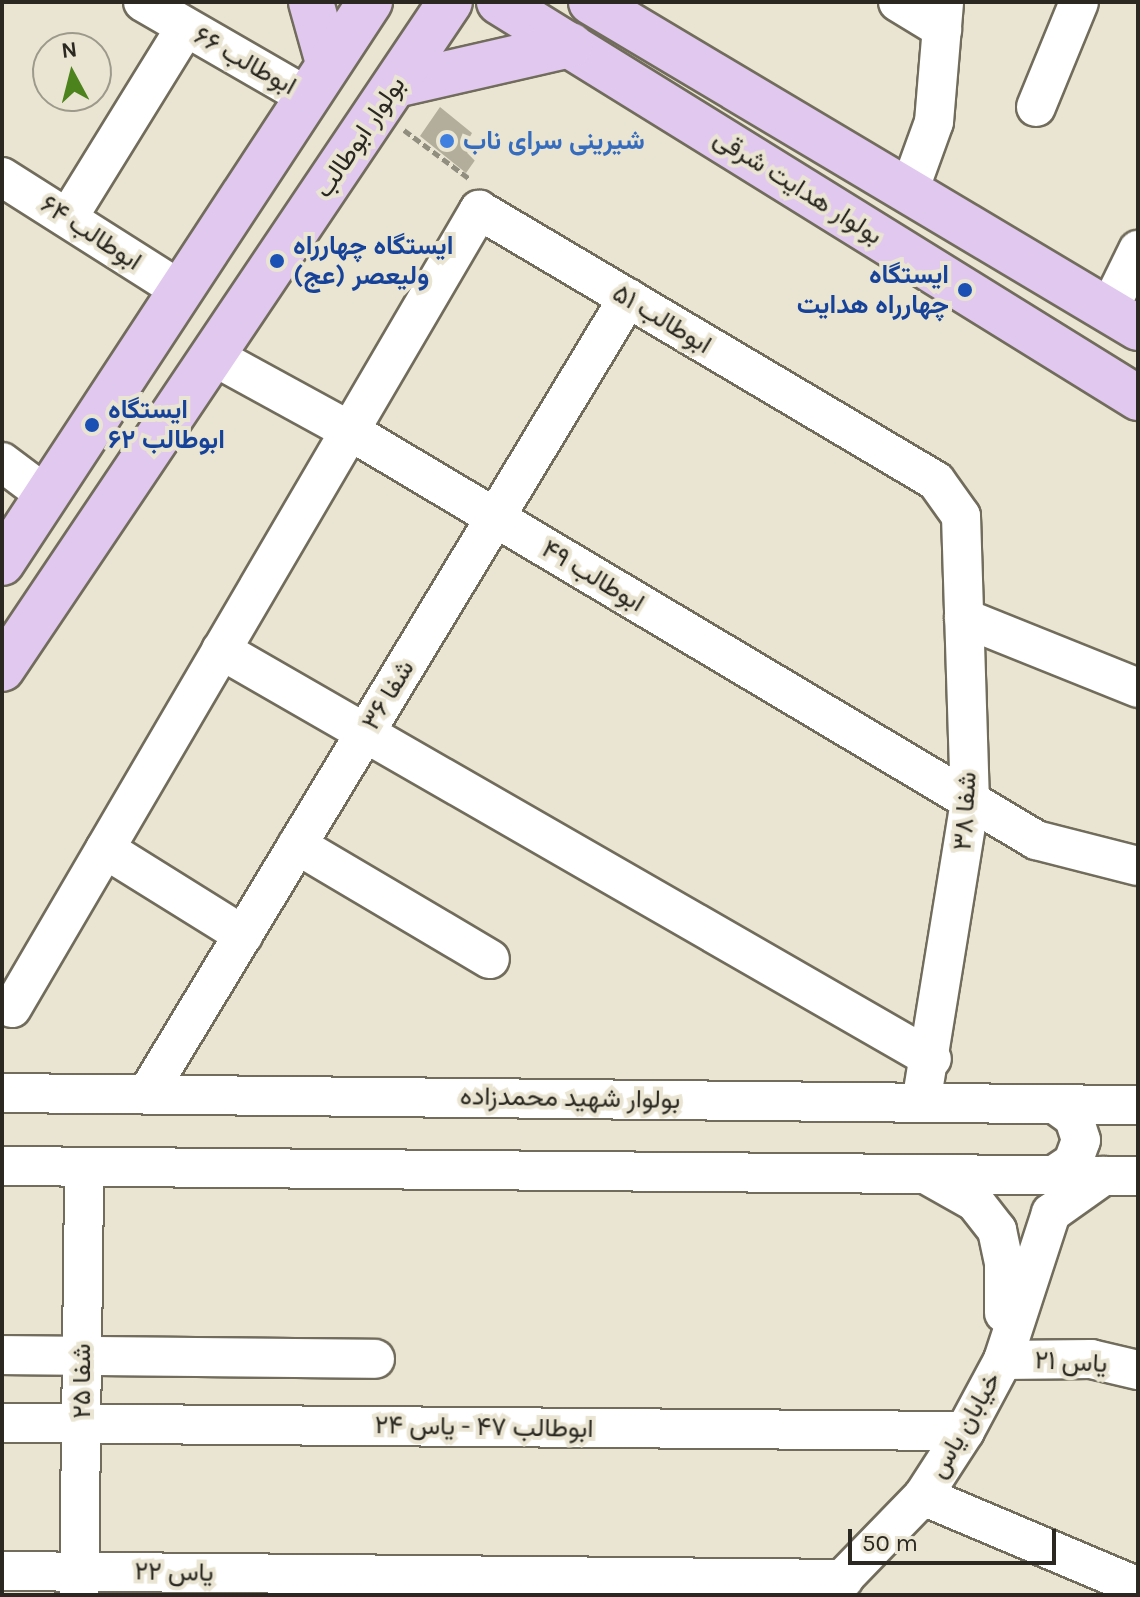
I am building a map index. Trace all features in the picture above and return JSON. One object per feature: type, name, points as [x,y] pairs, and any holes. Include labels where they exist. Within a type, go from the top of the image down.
[{"type":"main road","points":[[311,2],[317,79]]},
{"type":"main road","points":[[2,563],[370,2]]},
{"type":"main road","name":"بولوار ابوطالب","points":[[2,669],[450,2]]},
{"type":"main road","name":"بولوار هدایت شرقی","points":[[499,2],[1138,398]]},
{"type":"main road","name":"بولوار هدایت شرقی","points":[[591,2],[625,13],[909,191],[1123,318]]},
{"type":"main road","points":[[387,98],[570,45]]},
{"type":"main road","points":[[1090,368],[1123,318]]},
{"type":"street","name":"ابوطالب ۶۶","points":[[143,2],[185,28],[317,79]]},
{"type":"street","points":[[898,2],[943,15],[934,122],[909,191]]},
{"type":"street","points":[[1036,107],[1079,2]]},
{"type":"street","points":[[69,216],[185,28]]},
{"type":"street","name":"ابوطالب ۶۴","points":[[2,177],[69,216],[180,290]]},
{"type":"street","points":[[12,1008],[479,210]]},
{"type":"street","name":"ابوطالب ۵۱","points":[[479,210],[936,481],[961,516]]},
{"type":"street","points":[[1123,318],[1138,250]]},
{"type":"street","name":"شفا ۳۶","points":[[148,1092],[628,298]]},
{"type":"street","name":"ابوطالب ۴۹","points":[[213,356],[350,431],[1036,840],[1138,866]]},
{"type":"street","points":[[2,462],[46,495]]},
{"type":"street","name":"شفا ۳۸","points":[[921,1102],[932,1059],[970,801],[961,516]]},
{"type":"street","points":[[964,618],[1138,688]]},
{"type":"street","points":[[221,650],[932,1059]]},
{"type":"street","points":[[297,845],[490,959]]},
{"type":"street","points":[[105,849],[243,935]]},
{"type":"street","name":"بولوار شهید محمدزاده","points":[[2,1093],[148,1092],[1138,1105]]},
{"type":"street","points":[[1054,1175],[1073,1162],[1081,1140],[1074,1118],[1055,1104]]},
{"type":"street","points":[[2,1166],[1120,1176]]},
{"type":"street","name":"شفا ۲۵","points":[[79,1583],[84,1167]]},
{"type":"street","points":[[926,1174],[975,1202],[997,1230],[1004,1263],[1003,1360]]},
{"type":"street","name":"خیابان یاس","points":[[836,1587],[923,1496],[965,1431],[1003,1360],[1051,1213],[1120,1176]]},
{"type":"street","points":[[2,1355],[375,1359]]},
{"type":"street","name":"یاس ۲۱","points":[[1003,1360],[1091,1359],[1138,1370]]},
{"type":"street","name":"ابوطالب ۴۷ - یاس ۲۴","points":[[2,1423],[965,1431]]},
{"type":"street","points":[[923,1496],[1138,1587]]},
{"type":"street","name":"یاس ۲۲","points":[[2,1571],[79,1583],[836,1587]]},
{"type":"path","points":[[387,98],[472,180],[479,210]]},
{"type":"building","name":"شیرینی سرای ناب","points":[[440,107],[472,133],[465,146],[478,156],[466,173],[420,136]]},
{"type":"place","name":"شیرینی سرای ناب","points":[[447,141]]},
{"type":"place","name":"ایستگاه چهارراه ولیعصر (عج)","points":[[277,261]]},
{"type":"place","name":"ایستگاه چهارراه هدایت","points":[[965,290]]},
{"type":"place","name":"ایستگاه ابوطالب ۶۲","points":[[92,425]]}]
